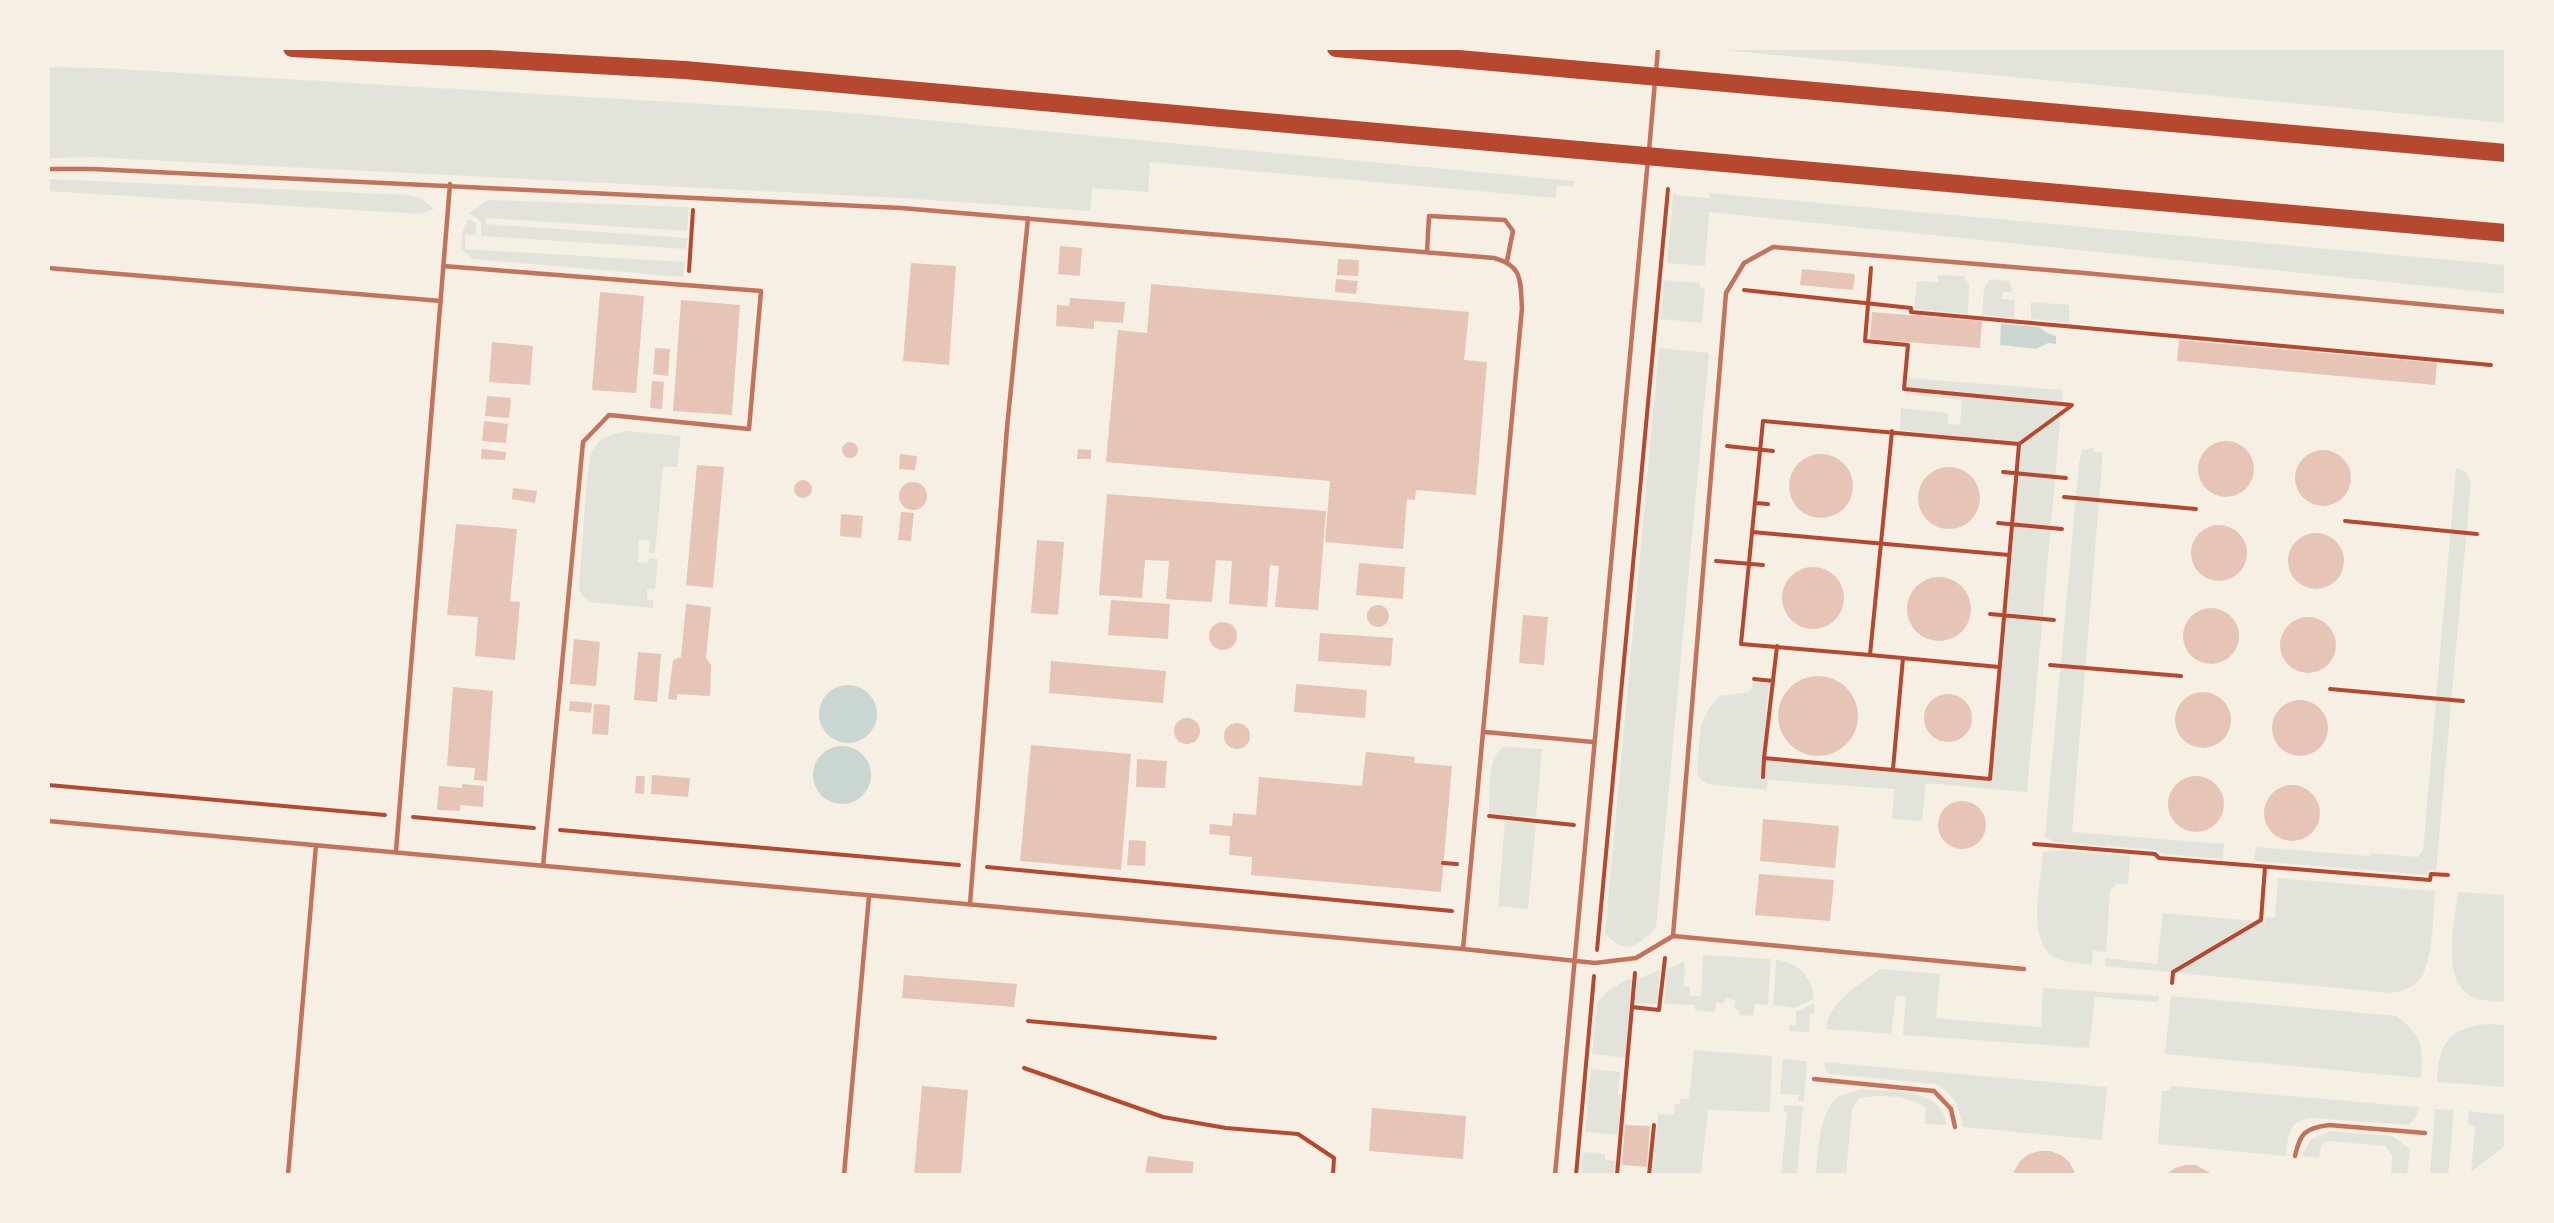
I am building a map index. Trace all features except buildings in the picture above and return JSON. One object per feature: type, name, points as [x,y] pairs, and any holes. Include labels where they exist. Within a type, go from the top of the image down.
[{"type":"highway","points":[[292,48],[685,70],[2506,233]]},
{"type":"highway","points":[[1336,48],[2506,153]]},
{"type":"lane","points":[[1555,1175],[1658,48]]},
{"type":"lane","points":[[48,169],[105,169],[450,184],[901,208],[1427,252],[1507,261],[1520,274],[1522,308],[1485,732],[1463,949]]},
{"type":"lane","points":[[396,852],[450,184]]},
{"type":"lane","points":[[1427,252],[1429,216],[1505,220],[1513,231],[1507,261]]},
{"type":"lane","points":[[970,904],[1007,428],[1028,218]]},
{"type":"lane","points":[[1673,936],[1726,293],[1744,263],[1773,247],[2506,312]]},
{"type":"lane","points":[[443,266],[761,291],[749,429],[609,414],[583,442],[543,866]]},
{"type":"lane","points":[[48,268],[441,301]]},
{"type":"lane","points":[[1485,732],[1593,742]]},
{"type":"lane","points":[[48,821],[1463,949],[1574,962],[1595,963],[1636,958],[1673,936],[2024,969]]},
{"type":"lane","points":[[288,1175],[316,845]]},
{"type":"lane","points":[[844,1175],[869,896]]},
{"type":"lane","points":[[1814,1079],[1934,1091],[1951,1109],[1955,1126]]},
{"type":"lane","points":[[2295,1156],[2298,1143],[2304,1133],[2314,1127],[2329,1125],[2425,1133]]},
{"type":"path","points":[[1576,1175],[1668,189]]},
{"type":"path","points":[[689,269],[694,197]]},
{"type":"path","points":[[1871,255],[1865,341],[1908,345],[1904,389],[2072,405],[2019,444],[1762,421],[1747,564],[1742,644],[2000,667]]},
{"type":"path","points":[[1728,289],[1911,308],[1911,312],[2491,365]]},
{"type":"path","points":[[1870,655],[1892,431]]},
{"type":"path","points":[[1764,758],[1990,779],[2019,444]]},
{"type":"path","points":[[1726,447],[1773,451]]},
{"type":"path","points":[[2002,472],[2066,478]]},
{"type":"path","points":[[2064,496],[2196,509]]},
{"type":"path","points":[[1755,503],[1767,504]]},
{"type":"path","points":[[2345,521],[2477,534]]},
{"type":"path","points":[[1998,523],[2061,529]]},
{"type":"path","points":[[1752,532],[2009,555]]},
{"type":"path","points":[[1716,561],[1763,565]]},
{"type":"path","points":[[1990,614],[2054,620]]},
{"type":"path","points":[[1763,777],[1777,646]]},
{"type":"path","points":[[1893,769],[1903,658]]},
{"type":"path","points":[[2050,665],[2181,676]]},
{"type":"path","points":[[1754,680],[1773,681]]},
{"type":"path","points":[[2330,689],[2463,701]]},
{"type":"path","points":[[48,785],[972,866],[1466,913]]},
{"type":"path","points":[[1476,815],[1608,828]]},
{"type":"path","points":[[2034,844],[2155,854],[2159,858],[2430,880],[2431,874],[2448,875]]},
{"type":"path","points":[[2172,983],[2173,972],[2261,920],[2265,867]]},
{"type":"path","points":[[1632,1007],[1659,1010],[1666,941]]},
{"type":"path","points":[[1617,1175],[1636,958]]},
{"type":"path","points":[[1028,1021],[1215,1038]]},
{"type":"path","points":[[1024,1068],[1163,1117],[1226,1128],[1298,1134],[1334,1158],[1332,1175]]},
{"type":"path","points":[[1649,1175],[1654,1125]]},
{"type":"shaded area","points":[[1701,48],[2506,48],[2506,123]]},
{"type":"shaded area","points":[[48,67],[100,68],[840,112],[1574,181],[1573,186],[1557,186],[1556,198],[1150,162],[1148,192],[1092,188],[1090,211],[901,198],[91,157],[48,158]]},
{"type":"shaded area","points":[[48,179],[410,195],[421,198],[434,209],[420,214],[48,191]]},
{"type":"shaded area","points":[[1709,193],[2506,265],[2506,294],[1709,212],[1705,266],[1667,263],[1673,195],[1709,198]]},
{"type":"shaded area","points":[[488,200],[689,207],[687,231],[486,218],[486,224],[688,238],[686,249],[481,236],[481,221],[469,213]]},
{"type":"shaded area","points":[[468,219],[476,223],[476,235],[465,235],[465,249],[685,262],[683,277],[473,259],[461,249],[462,233]]},
{"type":"shaded area","points":[[1938,275],[1964,276],[1969,285],[1968,314],[1914,309],[1917,281],[1938,282]]},
{"type":"shaded area","points":[[1990,279],[2010,281],[2012,292],[2003,292],[2002,299],[2015,300],[2014,318],[1982,315],[1984,289]]},
{"type":"shaded area","points":[[1664,280],[1700,283],[1700,288],[1705,289],[1702,323],[1661,319]]},
{"type":"shaded area","points":[[2031,302],[2069,305],[2069,323],[2031,319]]},
{"type":"shaded area","points":[[2001,324],[2039,327],[2056,336],[2056,344],[2048,343],[2036,349],[2000,345]]},
{"type":"shaded area","points":[[1659,348],[1709,353],[1656,928],[1637,944],[1625,947],[1619,945],[1605,933]]},
{"type":"shaded area","points":[[1908,378],[2063,390],[2027,792],[1926,783],[1922,821],[1892,819],[1894,789],[1768,780],[1766,790],[1707,784],[1699,778],[1697,771],[1701,725],[1710,707],[1720,696],[1750,692],[1753,683],[1769,684],[1763,759],[1991,780],[2020,443],[1900,430],[1901,408],[1948,413],[1948,424],[1960,425],[1962,400],[1906,394]]},
{"type":"shaded area","points":[[628,431],[681,436],[677,467],[663,467],[655,553],[649,553],[650,540],[639,540],[638,562],[647,563],[649,558],[658,559],[655,589],[647,589],[647,599],[653,600],[653,608],[590,602],[583,597],[579,589],[587,477],[591,453],[600,440]]},
{"type":"shaded area","points":[[2094,447],[2094,452],[2102,452],[2102,463],[2072,832],[2224,844],[2223,859],[2163,854],[2157,850],[2055,842],[2045,837],[2079,463],[2082,451]]},
{"type":"shaded area","points":[[2456,468],[2466,472],[2471,482],[2436,871],[2428,870],[2428,875],[2254,861],[2256,847],[2370,856],[2371,853],[2418,857],[2423,851]]},
{"type":"shaded area","points":[[848,685],[859,687],[872,698],[877,714],[875,725],[864,738],[848,743],[837,741],[824,730],[819,714],[821,703],[832,690]]},
{"type":"shaded area","points":[[842,746],[853,748],[866,759],[871,775],[869,786],[858,799],[842,804],[831,802],[818,791],[813,775],[815,764],[826,751]]},
{"type":"shaded area","points":[[1503,747],[1542,749],[1536,817],[1489,814],[1491,769]]},
{"type":"shaded area","points":[[1505,821],[1536,824],[1528,909],[1498,906]]},
{"type":"shaded area","points":[[2052,850],[2130,856],[2128,884],[2117,884],[2110,890],[2106,952],[2093,951],[2092,965],[2060,960],[2049,953],[2042,942],[2038,928],[2038,896],[2043,853]]},
{"type":"shaded area","points":[[2278,878],[2435,891],[2432,939],[2423,975],[2411,986],[2392,993],[2105,966],[2105,958],[2157,964],[2163,913],[2265,922],[2265,917],[2275,917]]},
{"type":"shaded area","points":[[2506,880],[2506,1002],[2488,1001],[2478,999],[2466,992],[2458,982],[2453,968],[2452,936],[2458,892],[2504,895]]},
{"type":"shaded area","points":[[1703,955],[1771,959],[1768,1005],[1755,1004],[1753,1016],[1739,1015],[1739,1011],[1734,1008],[1736,1001],[1726,998],[1723,1004],[1717,1002],[1715,1012],[1695,1010],[1695,1005],[1664,1004],[1667,969],[1685,961],[1684,986],[1690,987],[1690,996],[1701,996]]},
{"type":"shaded area","points":[[1776,960],[1791,964],[1802,972],[1811,984],[1814,999],[1795,1008],[1773,1005]]},
{"type":"shaded area","points":[[1880,969],[1940,974],[1936,1018],[2041,1027],[2043,988],[2159,996],[2158,1002],[2095,997],[2089,1048],[1903,1035],[1906,996],[1896,996],[1891,1034],[1826,1029],[1832,1011],[1846,994]]},
{"type":"shaded area","points":[[1660,970],[1657,1004],[1635,1003],[1637,979]]},
{"type":"shaded area","points":[[1628,979],[1633,979],[1626,1058],[1592,1054],[1597,1003],[1608,991]]},
{"type":"shaded area","points":[[2171,996],[2397,1016],[2412,1030],[2420,1043],[2421,1078],[2165,1054]]},
{"type":"shaded area","points":[[1814,1003],[1814,1013],[1810,1014],[1809,1032],[1789,1031],[1790,1025],[1796,1025],[1796,1012]]},
{"type":"shaded area","points":[[2490,1024],[2506,1025],[2506,1087],[2437,1082],[2440,1056],[2449,1039],[2465,1029]]},
{"type":"shaded area","points":[[1694,1050],[1772,1056],[1770,1112],[1708,1110],[1701,1175],[1653,1175],[1658,1114],[1674,1115],[1675,1104],[1680,1104],[1680,1099],[1689,1098]]},
{"type":"shaded area","points":[[1783,1059],[1807,1061],[1804,1101],[1798,1101],[1799,1095],[1780,1094]]},
{"type":"shaded area","points":[[1824,1062],[2107,1087],[2102,1140],[1963,1127],[1952,1097],[1936,1084],[1831,1074],[1825,1070]]},
{"type":"shaded area","points":[[1591,1069],[1620,1072],[1618,1094],[1623,1095],[1619,1135],[1585,1132]]},
{"type":"shaded area","points":[[2171,1086],[2419,1107],[2415,1118],[2408,1125],[2311,1118],[2303,1120],[2291,1130],[2286,1156],[2158,1144],[2162,1091],[2170,1091]]},
{"type":"shaded area","points":[[1861,1089],[1900,1091],[1925,1097],[1943,1112],[1947,1125],[1925,1124],[1926,1108],[1912,1100],[1885,1096],[1860,1098],[1852,1108],[1846,1175],[1816,1175],[1821,1133],[1827,1112],[1838,1097]]},
{"type":"shaded area","points":[[1784,1105],[1803,1106],[1797,1175],[1781,1175],[1787,1112],[1783,1111]]},
{"type":"shaded area","points":[[2435,1109],[2454,1110],[2448,1175],[2430,1175]]},
{"type":"shaded area","points":[[2469,1111],[2506,1115],[2506,1145],[2471,1172],[2475,1126],[2468,1124]]},
{"type":"shaded area","points":[[2330,1131],[2392,1136],[2410,1149],[2407,1175],[2391,1175],[2392,1155],[2385,1146],[2328,1141],[2321,1145],[2319,1158],[2302,1156],[2311,1139]]},
{"type":"shaded area","points":[[1583,1152],[1605,1154],[1605,1160],[1616,1161],[1615,1175],[1581,1175]]}]
